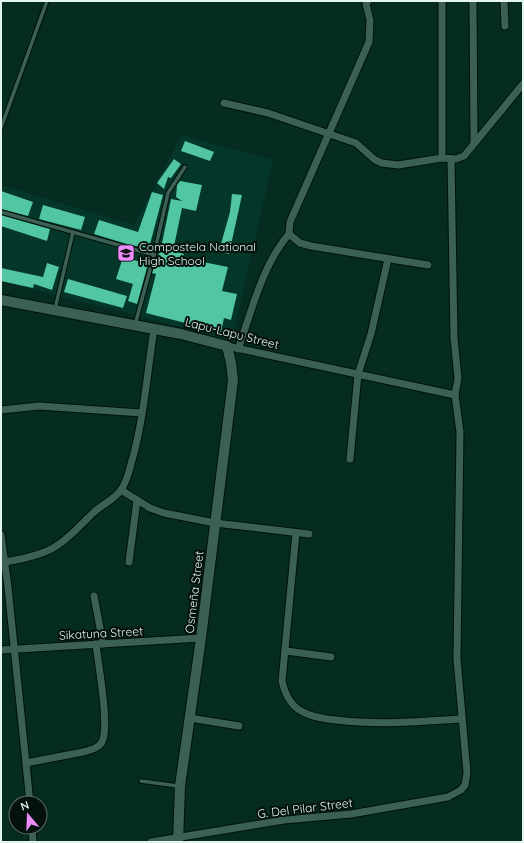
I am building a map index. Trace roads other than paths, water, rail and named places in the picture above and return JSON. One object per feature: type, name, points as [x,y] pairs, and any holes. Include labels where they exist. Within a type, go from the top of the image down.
[{"type":"street","points":[[238,349],[262,282],[273,257],[289,234],[290,222],[327,134],[369,42],[370,20],[367,3],[358,1]]},
{"type":"street","points":[[442,1],[442,158]]},
{"type":"street","points":[[473,1],[474,143]]},
{"type":"street","points":[[504,1],[505,26]]},
{"type":"street","points":[[224,103],[268,113],[356,143],[375,160],[382,163],[398,165],[442,158],[451,159],[464,156],[523,84]]},
{"type":"street","points":[[296,533],[282,681],[287,698],[294,706],[306,713],[322,718],[386,724],[461,719],[457,659],[460,432],[455,395],[458,378],[454,338],[451,159]]},
{"type":"street","points":[[289,234],[305,245],[428,265]]},
{"type":"street","points":[[350,459],[358,374],[371,334],[388,259]]},
{"type":"street","name":"Lapu-Lapu Street","points":[[1,300],[194,336],[238,349],[455,395]]},
{"type":"street","points":[[5,562],[35,557],[55,548],[94,511],[121,490],[133,457],[142,413],[154,328]]},
{"type":"street","name":"Osmeña Street","points":[[178,840],[180,786],[201,638],[232,380],[231,363],[227,346]]},
{"type":"street","points":[[2,407],[39,406],[142,413]]},
{"type":"street","points":[[121,490],[164,514],[215,523],[309,534]]},
{"type":"street","points":[[129,562],[137,500]]},
{"type":"street","points":[[1,535],[29,795]]},
{"type":"street","points":[[26,763],[92,750],[103,740],[105,720],[94,596]]},
{"type":"street","name":"Sikatuna Street","points":[[1,650],[201,638]]},
{"type":"street","points":[[286,651],[331,657]]},
{"type":"street","points":[[190,718],[239,726]]},
{"type":"street","name":"G. Del Pilar Street","points":[[151,842],[178,840],[284,820],[351,814],[448,797],[460,790],[465,785],[467,773],[461,719]]},
{"type":"lane","points":[[1,128],[47,1]]},
{"type":"lane","points":[[135,325],[154,255],[168,193],[184,167]]},
{"type":"lane","points":[[1,212],[154,255]]},
{"type":"lane","points":[[55,310],[73,232]]},
{"type":"lane","points":[[141,781],[180,786]]},
{"type":"place","name":"Compostela National High School","points":[[126,253]]}]
